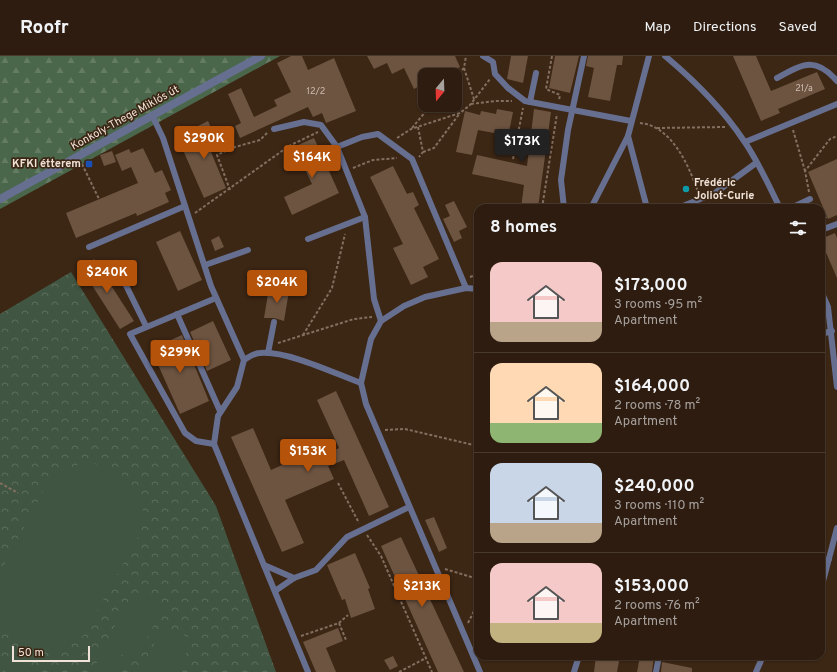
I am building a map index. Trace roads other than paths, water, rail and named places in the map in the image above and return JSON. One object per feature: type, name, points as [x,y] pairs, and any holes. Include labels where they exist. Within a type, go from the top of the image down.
[{"type":"street","name":"Konkoly-Thege Miklós út","points":[[0,199],[260,56]]},
{"type":"lane","points":[[483,56],[493,62]]},
{"type":"lane","points":[[497,56],[493,62],[495,74],[508,88],[528,102],[631,121]]},
{"type":"lane","points":[[564,204],[561,180],[568,130],[584,56]]},
{"type":"lane","points":[[593,204],[628,136],[649,56]]},
{"type":"lane","points":[[665,56],[695,82],[734,127],[745,142],[778,204]]},
{"type":"lane","points":[[777,78],[804,64],[814,62],[825,66],[837,81]]},
{"type":"lane","points":[[528,102],[536,73]]},
{"type":"lane","points":[[745,142],[837,104]]},
{"type":"lane","points":[[152,115],[163,138],[216,298],[244,360],[237,387],[220,411],[216,423],[214,444],[308,672]]},
{"type":"lane","points":[[274,129],[304,122],[321,125],[337,147],[365,217],[374,299],[381,321]]},
{"type":"lane","points":[[337,147],[362,137],[378,134],[412,159],[466,288]]},
{"type":"lane","points":[[628,136],[646,204]]},
{"type":"lane","points":[[690,204],[715,193],[756,163]]},
{"type":"lane","points":[[799,204],[810,199]]},
{"type":"lane","points":[[89,247],[185,206]]},
{"type":"lane","points":[[308,239],[365,217]]},
{"type":"lane","points":[[825,228],[837,224]]},
{"type":"lane","points":[[205,266],[248,250]]},
{"type":"lane","points":[[115,263],[146,326]]},
{"type":"lane","points":[[474,289],[466,288],[425,297],[404,306],[381,321],[371,339],[361,383],[366,404],[474,658]]},
{"type":"lane","points":[[214,444],[196,441],[185,433],[130,334],[146,326],[216,298]]},
{"type":"lane","points":[[825,300],[828,306],[832,331],[837,386]]},
{"type":"lane","points":[[177,314],[220,411]]},
{"type":"lane","points":[[268,352],[274,322]]},
{"type":"lane","points":[[825,333],[832,331]]},
{"type":"lane","points":[[244,360],[259,353],[268,352],[294,359],[361,383]]},
{"type":"lane","points":[[275,591],[294,578],[316,570],[347,537],[409,507]]},
{"type":"lane","points":[[825,575],[837,528]]},
{"type":"lane","points":[[825,562],[830,558]]},
{"type":"lane","points":[[264,565],[294,578]]},
{"type":"lane","points":[[475,660],[480,672]]},
{"type":"lane","points":[[574,672],[578,660]]},
{"type":"lane","points":[[656,672],[658,660]]},
{"type":"lane","points":[[756,672],[761,660]]},
{"type":"place","name":"KFKI étterem","points":[[89,164]]},
{"type":"place","name":"Frédéric Joliot-Curie","points":[[686,189]]}]
